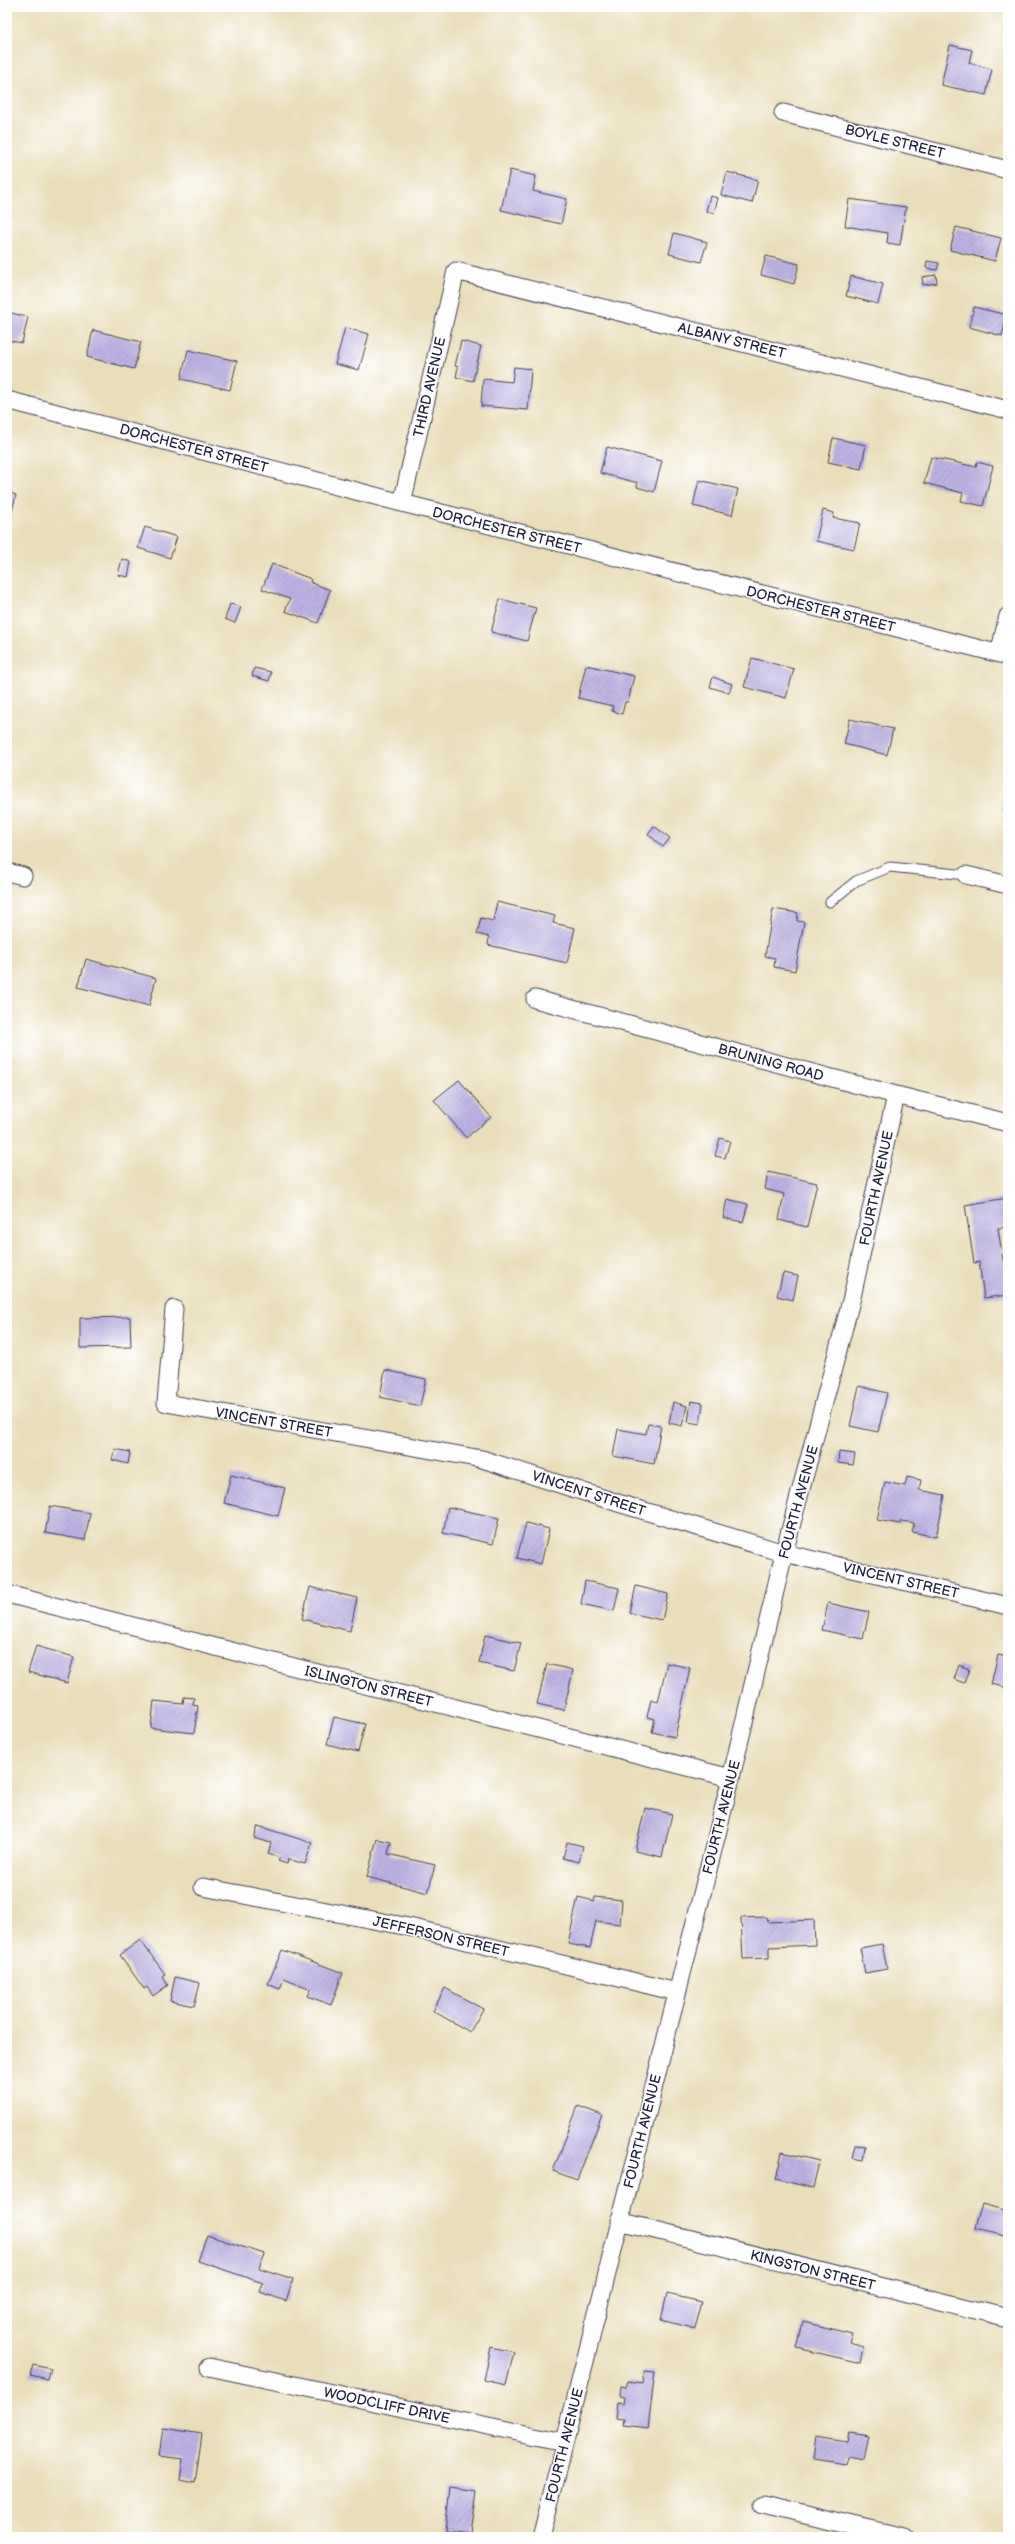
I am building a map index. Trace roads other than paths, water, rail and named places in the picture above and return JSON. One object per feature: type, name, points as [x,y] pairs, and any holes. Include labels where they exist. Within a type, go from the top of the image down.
[{"type":"street","name":"BOYLE STREET","points":[[783,113],[1008,170]]},
{"type":"street","name":"ALBANY STREET","points":[[456,271],[1008,410]]},
{"type":"street","name":"THIRD AVENUE","points":[[402,503],[456,271]]},
{"type":"street","name":"DORCHESTER STREET","points":[[7,400],[402,503],[1003,655]]},
{"type":"street","points":[[1003,655],[1008,616]]},
{"type":"street","points":[[966,875],[1008,885]]},
{"type":"street","name":"BRUNING ROAD","points":[[535,999],[896,1095],[1008,1123]]},
{"type":"street","name":"FOURTH AVENUE","points":[[542,2537],[619,2221],[731,1778],[784,1552],[852,1297],[896,1095]]},
{"type":"street","name":"VINCENT STREET","points":[[174,1309],[166,1403],[482,1459],[625,1506],[784,1552],[1008,1606]]},
{"type":"street","name":"ISLINGTON STREET","points":[[7,1594],[731,1778]]},
{"type":"street","name":"JEFFERSON STREET","points":[[203,1887],[408,1927],[677,1992]]},
{"type":"street","name":"KINGSTON STREET","points":[[619,2221],[1008,2318]]},
{"type":"street","name":"WOODCLIFF DRIVE","points":[[209,2367],[564,2442]]},
{"type":"street","points":[[763,2504],[904,2537]]},
{"type":"lane","points":[[830,902],[856,881],[890,867],[966,875]]}]
